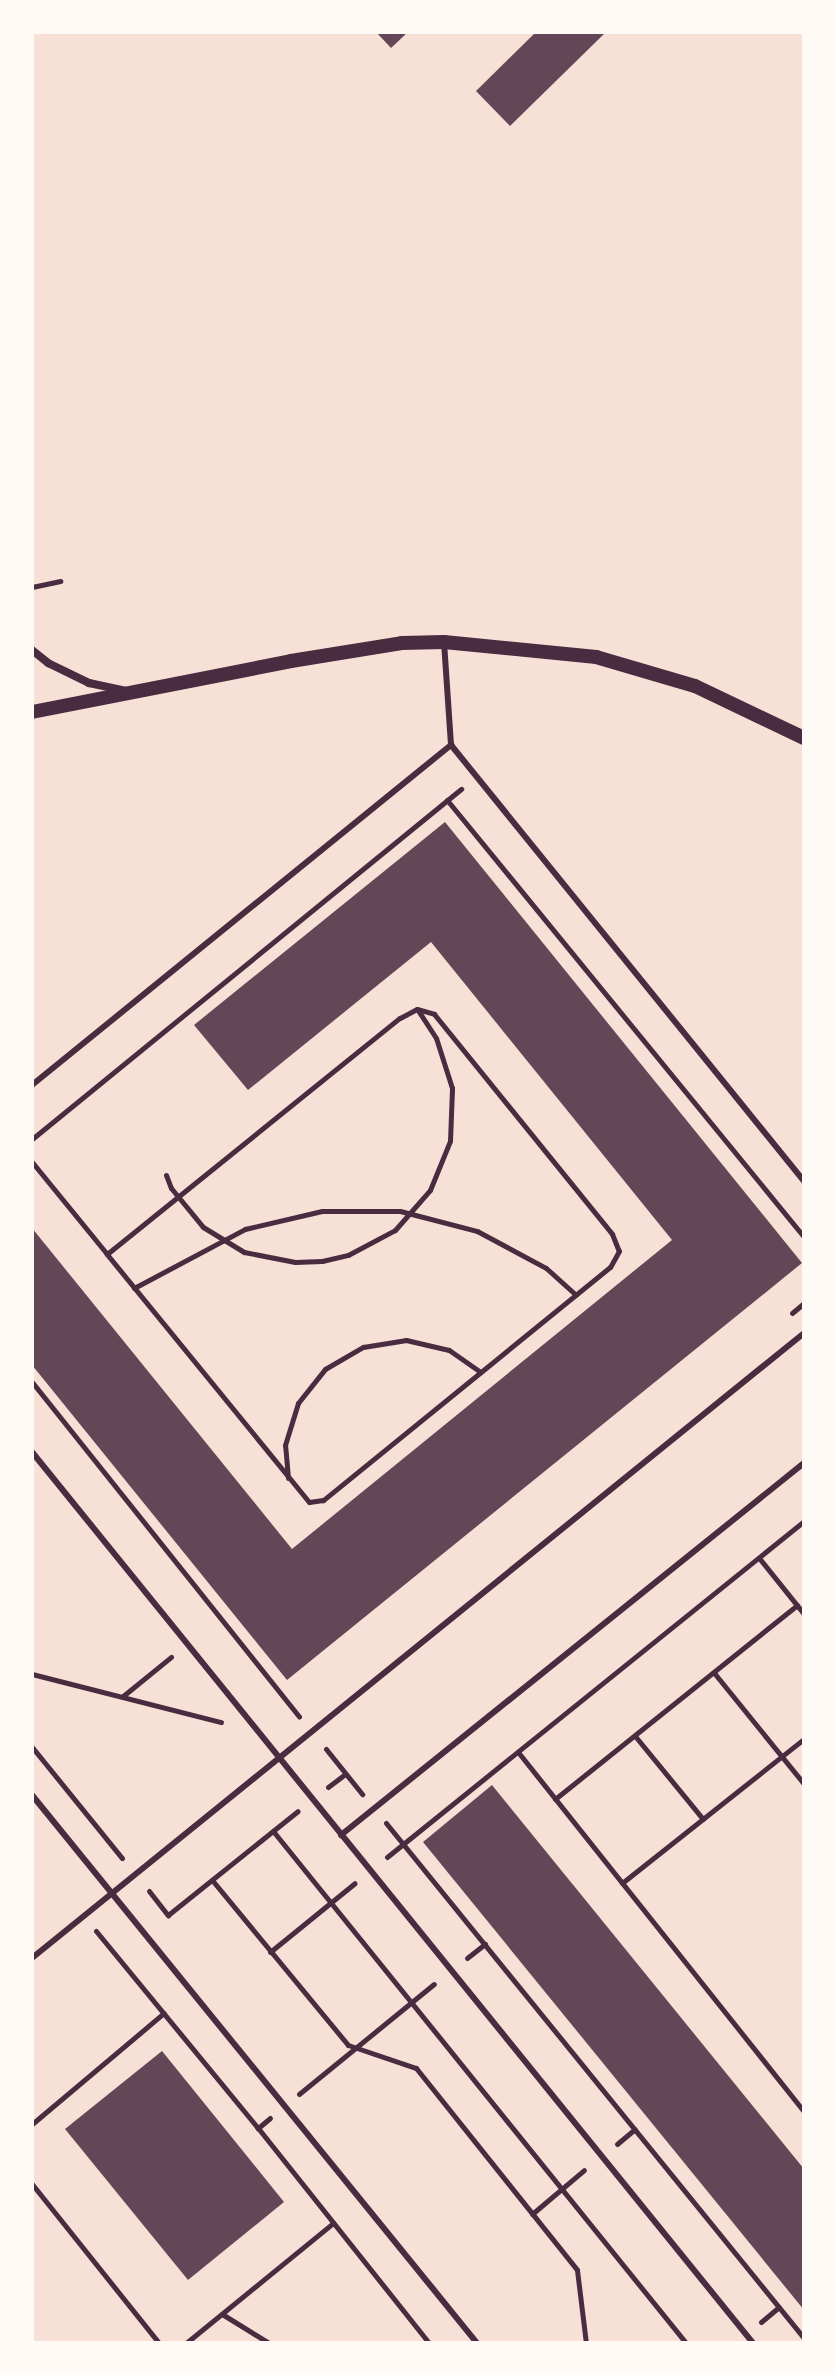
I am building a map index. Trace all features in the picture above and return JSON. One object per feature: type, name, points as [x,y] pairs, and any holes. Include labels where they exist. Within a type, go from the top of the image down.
[{"type":"street","points":[[32,712],[291,661],[402,643],[444,642],[596,657],[695,686],[804,738]]},
{"type":"street","points":[[32,650],[48,663],[89,683],[134,693]]},
{"type":"lane","points":[[444,642],[451,745],[804,1181]]},
{"type":"lane","points":[[32,1085],[451,745]]},
{"type":"lane","points":[[32,1958],[804,1333]]},
{"type":"lane","points":[[32,1452],[753,2343]]},
{"type":"lane","points":[[341,1835],[804,1463]]},
{"type":"lane","points":[[32,1795],[477,2343]]},
{"type":"path","points":[[32,587],[60,581]]},
{"type":"path","points":[[32,1139],[462,788]]},
{"type":"path","points":[[447,800],[804,1237]]},
{"type":"path","points":[[166,1175],[178,1197],[203,1227],[244,1252],[295,1262],[322,1261],[372,1244],[411,1214],[430,1190],[450,1141],[452,1088],[436,1038],[417,1009]]},
{"type":"path","points":[[32,1162],[309,1502],[323,1500],[576,1295],[616,1260],[617,1240],[434,1014],[417,1009],[409,1011],[107,1254]]},
{"type":"path","points":[[134,1288],[245,1229],[322,1211],[411,1214],[477,1231],[546,1268],[576,1295]]},
{"type":"path","points":[[288,1478],[285,1445],[298,1403],[325,1369],[363,1347],[406,1340],[449,1350],[480,1372]]},
{"type":"path","points":[[32,1382],[804,2338]]},
{"type":"path","points":[[270,1952],[804,1521]]},
{"type":"path","points":[[759,1558],[804,1614]]},
{"type":"path","points":[[555,1799],[715,1674],[797,1605]]},
{"type":"path","points":[[122,1697],[187,1644]]},
{"type":"path","points":[[32,1674],[258,1732]]},
{"type":"path","points":[[715,1674],[804,1784]]},
{"type":"path","points":[[635,1736],[703,1819]]},
{"type":"path","points":[[622,1883],[804,1739]]},
{"type":"path","points":[[32,1747],[168,1915],[346,1773]]},
{"type":"path","points":[[518,1752],[804,2111]]},
{"type":"path","points":[[273,1831],[686,2343]]},
{"type":"path","points":[[212,1880],[348,2045],[416,2068],[577,2270],[586,2343]]},
{"type":"path","points":[[84,1916],[429,2343]]},
{"type":"path","points":[[258,2128],[485,1944]]},
{"type":"path","points":[[32,2124],[164,2013]]},
{"type":"path","points":[[32,2184],[159,2343]]},
{"type":"path","points":[[186,2343],[333,2223]]},
{"type":"path","points":[[222,2314],[269,2343]]},
{"type":"building","points":[[376,32],[408,32],[391,48]]},
{"type":"building","points":[[536,32],[606,32],[510,126],[476,91]]},
{"type":"building","points":[[445,822],[802,1263],[287,1680],[32,1365],[32,1228],[292,1549],[672,1240],[431,942],[248,1090],[194,1025]]},
{"type":"building","points":[[492,1785],[804,2169],[804,2310],[423,1842]]},
{"type":"building","points":[[162,2051],[284,2202],[188,2280],[65,2129]]}]
